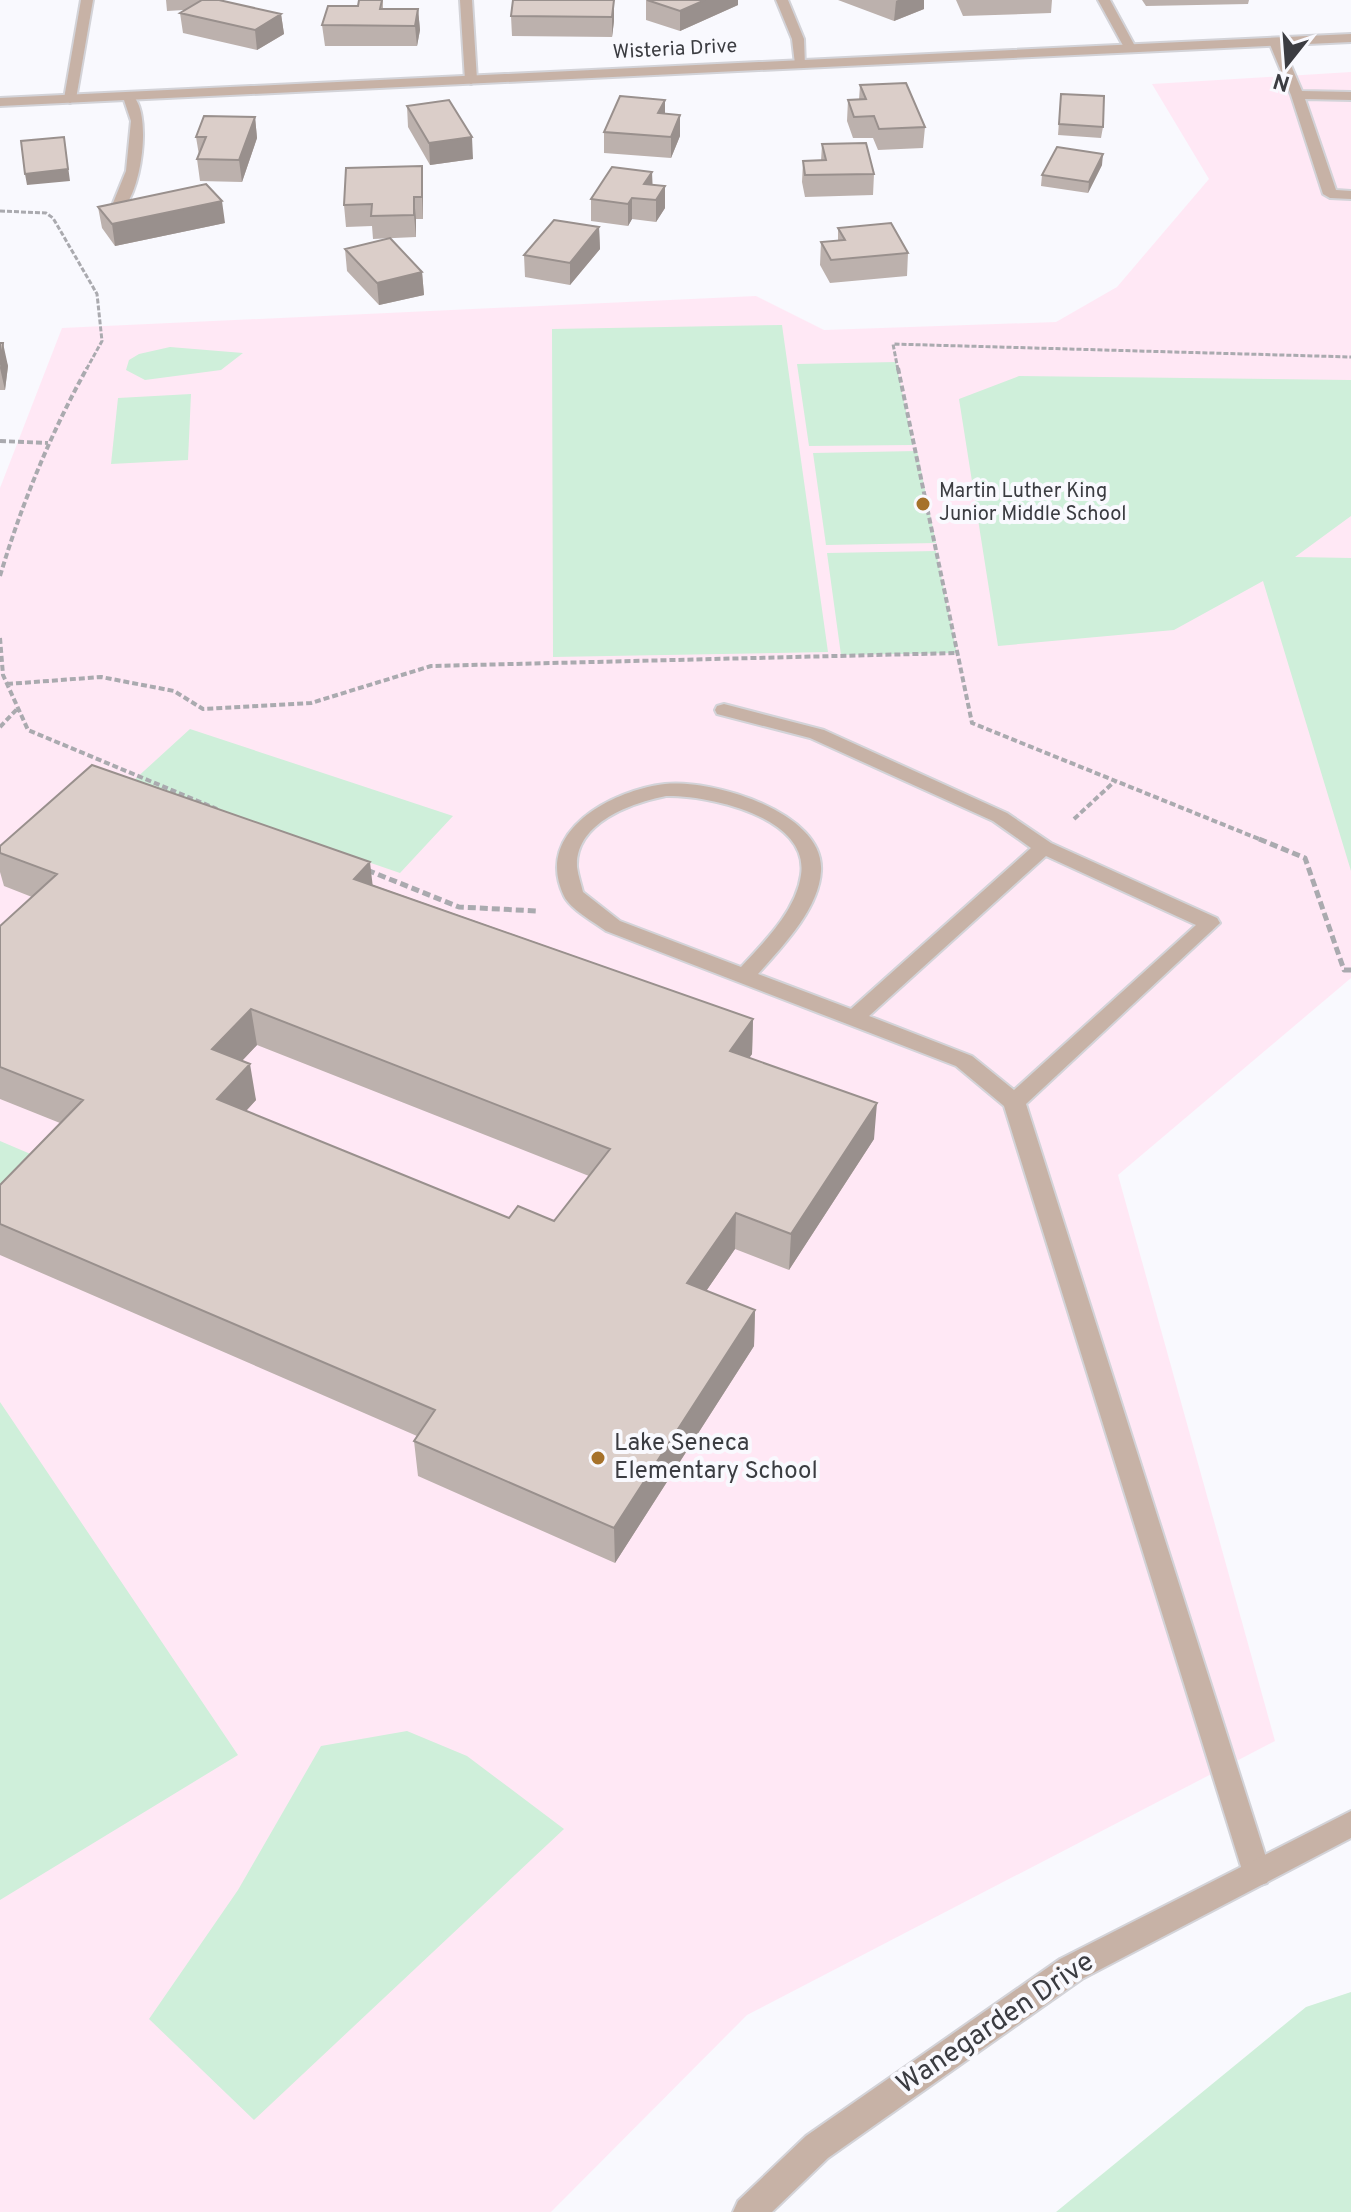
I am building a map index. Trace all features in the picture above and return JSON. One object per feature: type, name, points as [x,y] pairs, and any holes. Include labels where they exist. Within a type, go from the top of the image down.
[{"type":"street","points":[[70,99],[87,0]]},
{"type":"street","points":[[466,0],[471,80]]},
{"type":"street","points":[[782,0],[798,39],[801,64]]},
{"type":"street","points":[[1104,0],[1130,48]]},
{"type":"street","name":"Wisteria Drive","points":[[0,102],[1351,38]]},
{"type":"street","points":[[1275,42],[1297,95],[1330,194],[1351,195]]},
{"type":"street","points":[[1297,95],[1351,96]]},
{"type":"street","points":[[118,208],[133,171],[138,121],[129,97]]},
{"type":"street","points":[[724,710],[817,734],[1000,817],[1044,847],[1210,923],[1014,1102]]},
{"type":"street","points":[[744,977],[780,936],[806,896],[811,860],[795,832],[765,810],[723,797],[668,789],[617,804],[579,831],[567,863],[573,895],[613,926],[744,977],[853,1019],[964,1061],[1014,1102],[1257,1873]]},
{"type":"street","points":[[853,1019],[1044,847]]},
{"type":"street","name":"Wanegarden Drive","points":[[749,2212],[817,2147],[1071,1969],[1351,1824]]},
{"type":"path","points":[[0,211],[46,213],[53,218],[97,294],[102,341],[48,443],[16,523],[0,576]]},
{"type":"path","points":[[1351,357],[893,344],[972,723],[1305,858],[1344,970],[1351,970]]},
{"type":"path","points":[[0,441],[48,443]]},
{"type":"path","points":[[0,638],[3,675],[28,730],[231,814]]},
{"type":"path","points":[[7,684],[101,677],[174,691],[203,709],[311,703],[431,666],[529,661],[957,653]]},
{"type":"path","points":[[0,727],[18,708]]},
{"type":"path","points":[[1044,847],[1115,781]]},
{"type":"path","points":[[359,867],[459,907],[598,914]]},
{"type":"shaded area","name":"Lake Seneca Elementary School","points":[[1351,72],[1351,978],[1118,1175],[1275,1741],[747,2015],[551,2212],[0,2212],[0,488],[62,328],[756,296],[824,330],[1056,322],[1117,287],[1209,179],[1152,84]]},
{"type":"green space","points":[[782,325],[828,652],[553,657],[552,329]]},
{"type":"green space","points":[[170,347],[243,353],[221,370],[145,380],[126,370],[129,360],[139,354]]},
{"type":"green space","points":[[896,362],[913,445],[809,446],[797,364]]},
{"type":"green space","points":[[1019,376],[1351,380],[1351,516],[1295,557],[1351,558],[1351,871],[1263,581],[1174,630],[998,646],[959,399]]},
{"type":"green space","points":[[191,394],[188,460],[111,464],[118,398]]},
{"type":"green space","points":[[917,451],[936,543],[826,545],[813,453]]},
{"type":"green space","points":[[936,551],[957,653],[841,655],[827,553]]},
{"type":"green space","points":[[190,729],[453,816],[400,873],[133,781]]},
{"type":"green space","points":[[0,1141],[47,1161],[0,1208]]},
{"type":"green space","points":[[0,1402],[238,1755],[0,1900]]},
{"type":"green space","points":[[407,1731],[467,1756],[564,1829],[254,2120],[149,2019],[238,1890],[321,1746]]},
{"type":"green space","points":[[1351,1992],[1351,2212],[1056,2212],[1306,2007]]},
{"type":"building","points":[[202,0],[219,0],[281,14],[255,30],[180,13]]},
{"type":"building","points":[[359,0],[382,0],[380,9],[418,9],[415,26],[322,25],[328,6],[358,6]]},
{"type":"building","points":[[513,0],[614,0],[612,17],[511,16]]},
{"type":"building","points":[[647,0],[705,0],[680,11]]},
{"type":"building","points":[[906,83],[925,127],[879,129],[874,116],[854,117],[848,100],[866,99],[860,85]]},
{"type":"building","points":[[1061,94],[1104,96],[1103,127],[1059,124]]},
{"type":"building","points":[[620,96],[665,100],[658,113],[680,115],[671,137],[604,132]]},
{"type":"building","points":[[449,100],[472,137],[429,143],[407,106]]},
{"type":"building","points":[[204,116],[255,117],[239,160],[197,159],[206,137],[196,137]]},
{"type":"building","points":[[64,137],[68,169],[25,174],[21,141]]},
{"type":"building","points":[[866,143],[874,174],[805,175],[803,161],[826,160],[822,144]]},
{"type":"building","points":[[1057,147],[1103,154],[1089,182],[1042,175]]},
{"type":"building","points":[[422,166],[422,197],[414,197],[414,215],[371,216],[372,204],[344,205],[346,168]]},
{"type":"building","points":[[612,167],[652,172],[644,184],[665,186],[656,200],[632,198],[628,204],[591,199]]},
{"type":"building","points":[[206,184],[222,201],[112,224],[98,207]]},
{"type":"building","points":[[554,220],[599,227],[570,263],[524,255]]},
{"type":"building","points":[[891,223],[908,253],[831,260],[821,242],[845,240],[838,228]]},
{"type":"building","points":[[390,238],[422,272],[377,283],[345,249]]},
{"type":"building","points":[[92,765],[370,862],[354,879],[753,1019],[730,1051],[877,1103],[791,1234],[736,1213],[687,1283],[755,1310],[614,1528],[414,1441],[435,1410],[0,1224],[0,1185],[83,1100],[0,1067],[0,926],[57,874],[0,853],[0,846]],"holes":[[[251,1009],[610,1149],[554,1221],[518,1206],[509,1218],[217,1099],[250,1064],[212,1049]]]},
{"type":"place","name":"Martin Luther King Junior Middle School","points":[[923,504]]},
{"type":"place","name":"Lake Seneca Elementary School","points":[[598,1458]]}]
